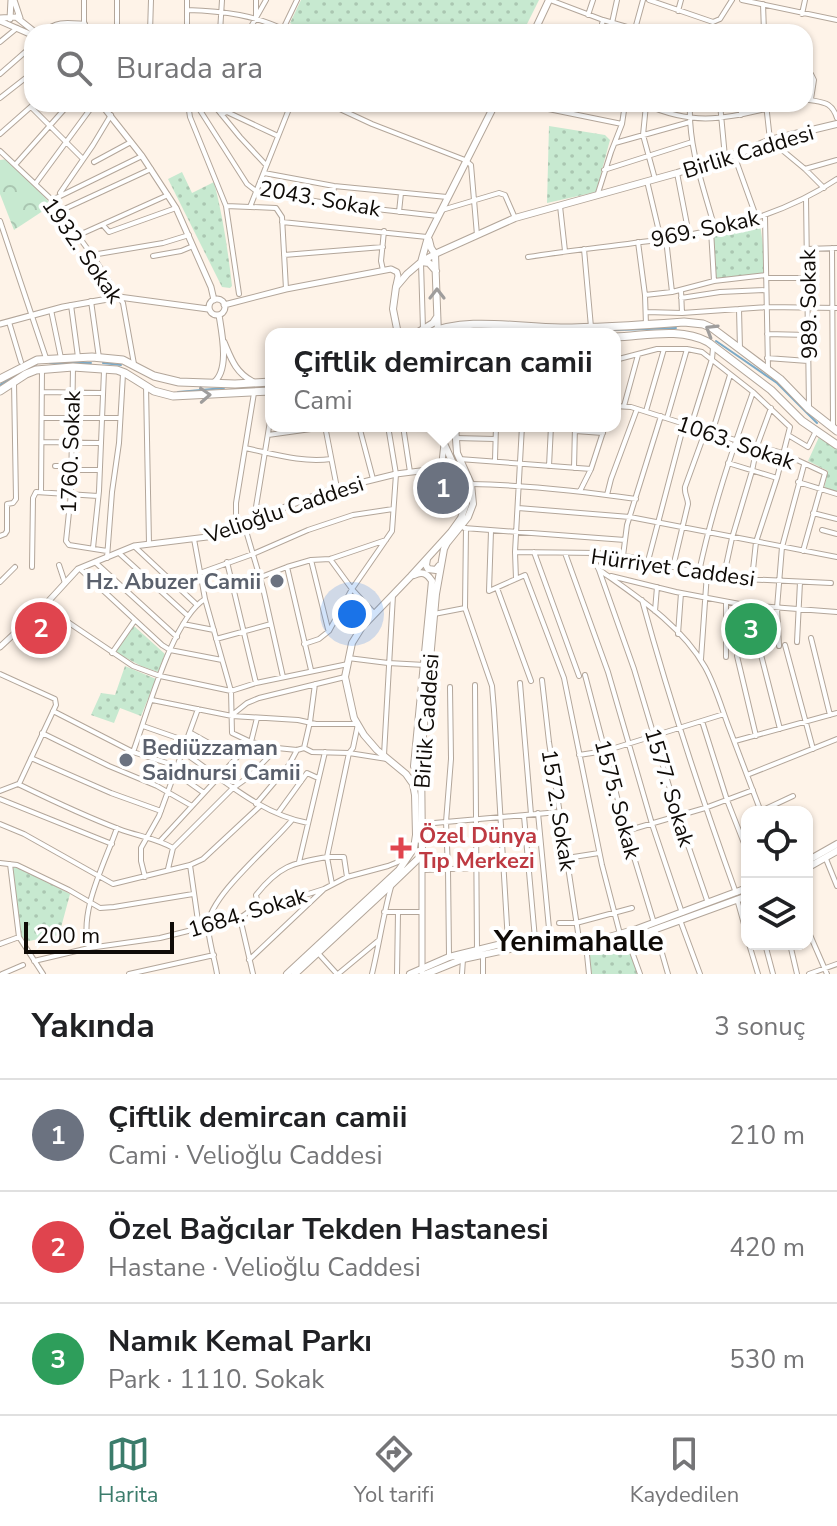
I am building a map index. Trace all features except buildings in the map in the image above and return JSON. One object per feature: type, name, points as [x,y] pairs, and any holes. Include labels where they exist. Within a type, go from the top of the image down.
[{"type":"main road","points":[[538,24],[550,0]]},
{"type":"main road","points":[[421,266],[428,237],[491,112]]},
{"type":"main road","name":"Birlik Caddesi","points":[[396,287],[407,274],[435,254],[515,218],[677,173],[770,140],[837,121]]},
{"type":"main road","points":[[428,237],[435,254],[437,328]]},
{"type":"main road","points":[[421,266],[429,263],[436,271]]},
{"type":"main road","points":[[396,287],[393,309],[397,328]]},
{"type":"main road","points":[[427,328],[437,317]]},
{"type":"main road","points":[[454,328],[467,325],[557,328],[684,322],[703,324],[780,379],[809,409],[835,429]]},
{"type":"main road","points":[[621,337],[690,334],[708,342],[771,390],[794,415],[837,445]]},
{"type":"main road","points":[[1,376],[43,359],[78,357],[123,360],[159,377],[179,382],[265,382]]},
{"type":"main road","points":[[0,391],[26,374],[42,369],[73,367],[123,372],[164,395],[265,392]]},
{"type":"main road","points":[[149,388],[160,388],[162,381],[159,377]]},
{"type":"main road","points":[[175,396],[171,393],[171,387],[179,382]]},
{"type":"main road","name":"Birlik Caddesi","points":[[409,858],[416,835],[413,784],[406,774],[377,750],[354,718],[345,677],[352,643],[362,627],[461,518],[467,494],[439,432]]},
{"type":"main road","points":[[455,432],[459,459],[471,484]]},
{"type":"main road","name":"Birlik Caddesi","points":[[422,850],[421,758],[426,665],[441,562],[447,543],[463,528],[473,504],[471,484]]},
{"type":"main road","points":[[427,559],[427,568],[432,571],[438,569],[441,562]]},
{"type":"main road","points":[[411,576],[424,573],[432,581],[414,766]]},
{"type":"main road","points":[[391,760],[407,769],[421,758]]},
{"type":"main road","points":[[813,858],[837,844]]},
{"type":"main road","points":[[287,974],[418,859],[422,850]]},
{"type":"main road","points":[[813,865],[837,851]]},
{"type":"main road","points":[[295,974],[391,882],[409,858]]},
{"type":"main road","points":[[423,972],[449,957],[480,952],[524,946],[607,943],[741,892]]},
{"type":"main road","points":[[681,916],[708,903],[741,896]]},
{"type":"main road","points":[[410,974],[438,971],[508,942],[624,936]]},
{"type":"street","points":[[13,0],[10,17],[13,27]]},
{"type":"street","points":[[13,0],[24,24]]},
{"type":"street","points":[[57,24],[85,24],[84,0]]},
{"type":"street","points":[[117,0],[117,24]]},
{"type":"street","points":[[150,24],[151,0]]},
{"type":"street","points":[[187,0],[187,24]]},
{"type":"street","points":[[221,24],[222,0]]},
{"type":"street","points":[[256,0],[256,17]]},
{"type":"street","points":[[252,24],[266,0]]},
{"type":"street","points":[[285,24],[297,0]]},
{"type":"street","points":[[550,0],[564,2],[588,15],[615,24]]},
{"type":"street","points":[[588,15],[593,0]]},
{"type":"street","points":[[612,23],[617,0]]},
{"type":"street","points":[[637,24],[646,0],[713,22],[720,19],[732,0]]},
{"type":"street","points":[[678,11],[681,0]]},
{"type":"street","points":[[742,0],[837,20]]},
{"type":"street","points":[[802,14],[805,0]]},
{"type":"street","points":[[763,4],[764,24]]},
{"type":"street","points":[[187,10],[222,11],[256,17],[272,24]]},
{"type":"street","points":[[0,19],[20,19]]},
{"type":"street","points":[[0,19],[24,31]]},
{"type":"street","points":[[0,42],[13,27],[20,24],[20,19]]},
{"type":"street","points":[[602,24],[603,20]]},
{"type":"street","points":[[0,74],[24,53]]},
{"type":"street","points":[[0,98],[24,79]]},
{"type":"street","points":[[813,101],[833,107],[837,121]]},
{"type":"street","points":[[0,134],[25,112]]},
{"type":"street","points":[[39,112],[83,159]]},
{"type":"street","points":[[15,165],[62,112]]},
{"type":"street","points":[[36,183],[88,112]]},
{"type":"street","points":[[108,112],[176,208],[214,300]]},
{"type":"street","points":[[191,112],[226,206],[239,297]]},
{"type":"street","name":"2043. Sokak","points":[[201,112],[247,184],[256,191],[399,212],[441,213]]},
{"type":"street","points":[[266,165],[221,114],[227,112],[278,136]]},
{"type":"street","points":[[250,207],[288,112]]},
{"type":"street","points":[[346,112],[465,160],[472,167],[477,235]]},
{"type":"street","points":[[563,112],[622,124]]},
{"type":"street","points":[[598,195],[624,112]]},
{"type":"street","points":[[644,112],[643,135],[655,179]]},
{"type":"street","points":[[667,112],[689,120]]},
{"type":"street","points":[[690,112],[692,142],[713,230],[714,281]]},
{"type":"street","points":[[721,112],[725,157]]},
{"type":"street","points":[[613,144],[689,120],[722,119],[749,112]]},
{"type":"street","points":[[767,112],[770,140],[824,188]]},
{"type":"street","points":[[58,196],[111,115]]},
{"type":"street","points":[[94,162],[132,142]]},
{"type":"street","points":[[604,170],[692,142]]},
{"type":"street","name":"1932. Sokak","points":[[0,151],[52,200],[123,303],[134,366]]},
{"type":"street","points":[[734,155],[757,219]]},
{"type":"street","points":[[52,200],[142,156]]},
{"type":"street","points":[[805,169],[837,160]]},
{"type":"street","points":[[60,211],[151,169]]},
{"type":"street","points":[[264,173],[334,186],[447,197]]},
{"type":"street","points":[[677,173],[689,235]]},
{"type":"street","name":"969. Sokak","points":[[528,257],[689,235],[757,219],[806,198],[837,179]]},
{"type":"street","points":[[647,181],[664,239],[672,292]]},
{"type":"street","points":[[332,204],[334,186]]},
{"type":"street","points":[[399,212],[401,193]]},
{"type":"street","points":[[441,213],[499,193],[505,195],[515,218]]},
{"type":"street","points":[[78,235],[168,195]]},
{"type":"street","name":"989. Sokak","points":[[806,198],[809,409]]},
{"type":"street","points":[[226,206],[276,208],[282,217],[286,289]]},
{"type":"street","points":[[560,206],[565,251]]},
{"type":"street","points":[[102,224],[109,232],[176,208]]},
{"type":"street","points":[[765,216],[768,370]]},
{"type":"street","points":[[0,221],[33,315],[43,359],[41,492]]},
{"type":"street","points":[[282,222],[428,237]]},
{"type":"street","points":[[383,270],[384,231]]},
{"type":"street","points":[[92,255],[163,243],[189,235]]},
{"type":"street","points":[[638,242],[646,325]]},
{"type":"street","points":[[153,256],[194,246]]},
{"type":"street","points":[[284,255],[383,247]]},
{"type":"street","points":[[807,249],[834,248],[835,429]]},
{"type":"street","points":[[584,249],[591,327]]},
{"type":"street","points":[[421,266],[424,328]]},
{"type":"street","points":[[224,305],[239,297],[391,269],[397,272],[396,287]]},
{"type":"street","points":[[645,295],[672,292],[714,281],[808,278]]},
{"type":"street","points":[[681,290],[682,313]]},
{"type":"street","points":[[681,298],[766,290]]},
{"type":"street","points":[[0,324],[71,305],[119,297],[208,309],[212,314],[219,315]]},
{"type":"street","points":[[208,309],[214,300],[224,305]]},
{"type":"street","points":[[91,301],[99,358]]},
{"type":"street","points":[[71,305],[78,357]]},
{"type":"street","points":[[219,315],[224,305]]},
{"type":"street","points":[[646,312],[682,313],[767,307],[835,308]]},
{"type":"street","points":[[739,308],[740,351]]},
{"type":"street","points":[[51,310],[61,358]]},
{"type":"street","points":[[213,383],[222,375],[223,340],[219,315]]},
{"type":"street","points":[[9,322],[21,362]]},
{"type":"street","points":[[767,334],[808,335]]},
{"type":"street","points":[[223,340],[238,371],[256,383]]},
{"type":"street","points":[[691,426],[713,347]]},
{"type":"street","points":[[621,358],[664,349],[702,352],[753,392],[790,427]]},
{"type":"street","points":[[646,411],[664,349]]},
{"type":"street","points":[[623,556],[630,517],[687,349]]},
{"type":"street","points":[[624,406],[639,354]]},
{"type":"street","points":[[767,358],[808,361]]},
{"type":"street","name":"1760. Sokak","points":[[73,367],[71,493],[66,543],[93,548],[107,555]]},
{"type":"street","points":[[93,548],[104,369]]},
{"type":"street","points":[[107,555],[123,372]]},
{"type":"street","points":[[673,567],[688,504],[685,487],[730,375]]},
{"type":"street","points":[[0,536],[7,531],[7,504],[16,499],[14,382]]},
{"type":"street","points":[[149,388],[149,544]]},
{"type":"street","points":[[42,392],[103,393]]},
{"type":"street","points":[[699,572],[707,532],[753,392]]},
{"type":"street","points":[[236,527],[236,503],[254,393]]},
{"type":"street","name":"1063. Sokak","points":[[624,406],[782,453],[825,473],[820,489]]},
{"type":"street","points":[[724,576],[757,446],[771,408]]},
{"type":"street","points":[[607,495],[637,409]]},
{"type":"street","points":[[752,579],[756,542],[794,415]]},
{"type":"street","points":[[42,418],[121,418]]},
{"type":"street","points":[[648,561],[684,424]]},
{"type":"street","points":[[788,435],[808,447],[816,431]]},
{"type":"street","points":[[254,519],[268,432]]},
{"type":"street","points":[[268,435],[289,432]]},
{"type":"street","points":[[326,432],[337,488]]},
{"type":"street","points":[[361,432],[373,479]]},
{"type":"street","points":[[304,644],[319,639],[329,631],[352,589],[392,531],[396,474],[389,432]]},
{"type":"street","points":[[404,432],[410,472]]},
{"type":"street","points":[[495,461],[496,432]]},
{"type":"street","points":[[516,579],[522,432]]},
{"type":"street","points":[[549,466],[551,432]]},
{"type":"street","points":[[574,468],[575,432]]},
{"type":"street","points":[[580,491],[603,433],[597,432]]},
{"type":"street","points":[[455,438],[495,439]]},
{"type":"street","points":[[42,442],[100,443]]},
{"type":"street","points":[[432,469],[442,462],[444,444]]},
{"type":"street","points":[[245,448],[304,461],[331,459]]},
{"type":"street","points":[[459,459],[591,469]]},
{"type":"street","points":[[728,463],[777,478]]},
{"type":"street","points":[[804,465],[782,547],[777,608],[782,645],[813,749]]},
{"type":"street","points":[[55,466],[99,470]]},
{"type":"street","name":"Velioğlu Caddesi","points":[[0,646],[80,569],[107,555],[134,546],[207,537],[337,488],[373,479],[432,469],[450,471],[459,476]]},
{"type":"street","points":[[798,482],[837,494]]},
{"type":"street","points":[[471,484],[518,485],[636,499]]},
{"type":"street","points":[[803,551],[820,489]]},
{"type":"street","points":[[32,567],[33,498],[36,492],[112,492]]},
{"type":"street","points":[[518,508],[630,517],[837,557]]},
{"type":"street","points":[[200,573],[353,515],[393,509]]},
{"type":"street","points":[[813,513],[837,519]]},
{"type":"street","points":[[244,524],[260,577],[283,677]]},
{"type":"street","points":[[508,942],[492,686],[465,608],[463,528],[625,540]]},
{"type":"street","points":[[822,530],[837,534]]},
{"type":"street","points":[[491,531],[489,591],[525,575],[564,678],[614,912],[640,974]]},
{"type":"street","points":[[194,539],[205,599],[231,691],[232,733],[251,742],[277,748],[304,748],[312,752],[349,753],[391,760]]},
{"type":"street","points":[[260,577],[388,540]]},
{"type":"street","points":[[134,546],[196,604]]},
{"type":"street","name":"Hürriyet Caddesi","points":[[515,552],[623,556],[724,576],[831,583]]},
{"type":"street","name":"1575. Sokak","points":[[534,552],[582,675],[668,974]]},
{"type":"street","points":[[119,553],[189,616]]},
{"type":"street","points":[[565,553],[608,672],[700,974]]},
{"type":"street","name":"1577. Sokak","points":[[591,554],[634,669],[708,903]]},
{"type":"street","points":[[330,559],[374,613]]},
{"type":"street","points":[[311,560],[329,631]]},
{"type":"street","points":[[95,562],[177,637]]},
{"type":"street","points":[[227,562],[256,683]]},
{"type":"street","points":[[59,565],[65,583]]},
{"type":"street","points":[[0,582],[15,567]]},
{"type":"street","points":[[287,567],[311,671]]},
{"type":"street","points":[[80,569],[162,645],[170,650],[222,660]]},
{"type":"street","points":[[599,570],[655,611],[688,644],[701,662],[759,806]]},
{"type":"street","points":[[701,662],[707,573]]},
{"type":"street","points":[[606,575],[726,602],[837,612]]},
{"type":"street","points":[[797,642],[800,582]]},
{"type":"street","points":[[655,611],[657,587]]},
{"type":"street","points":[[497,588],[531,681]]},
{"type":"street","points":[[678,634],[681,593]]},
{"type":"street","points":[[384,755],[393,595]]},
{"type":"street","points":[[133,752],[170,650],[196,604],[205,599]]},
{"type":"street","points":[[642,600],[673,711],[741,914]]},
{"type":"street","points":[[726,602],[726,657]]},
{"type":"street","points":[[44,606],[133,666],[160,676],[231,691],[348,661],[426,665]]},
{"type":"street","points":[[434,614],[465,608]]},
{"type":"street","points":[[112,653],[135,620]]},
{"type":"street","points":[[183,624],[214,630]]},
{"type":"street","points":[[216,639],[271,624]]},
{"type":"street","points":[[811,638],[830,715]]},
{"type":"street","points":[[760,651],[780,729]]},
{"type":"street","points":[[737,656],[756,736]]},
{"type":"street","points":[[0,674],[55,699],[56,705],[18,784],[0,791]]},
{"type":"street","points":[[232,716],[247,703],[345,677]]},
{"type":"street","name":"1572. Sokak","points":[[542,680],[579,939]]},
{"type":"street","points":[[520,683],[531,814]]},
{"type":"street","points":[[304,748],[315,684]]},
{"type":"street","points":[[475,685],[475,868],[483,974]]},
{"type":"street","points":[[449,957],[446,822],[451,759],[450,687]]},
{"type":"street","points":[[152,700],[232,716],[316,724],[358,724],[327,857],[332,884]]},
{"type":"street","points":[[145,877],[141,848],[161,811],[198,709]]},
{"type":"street","points":[[53,711],[133,752],[173,765],[176,772],[204,793]]},
{"type":"street","points":[[734,742],[837,713]]},
{"type":"street","points":[[579,755],[605,751],[724,714]]},
{"type":"street","points":[[160,841],[251,742],[257,718]]},
{"type":"street","points":[[702,721],[741,836]]},
{"type":"street","points":[[143,726],[186,741]]},
{"type":"street","points":[[42,733],[157,786],[192,806]]},
{"type":"street","points":[[191,733],[236,758]]},
{"type":"street","points":[[747,775],[837,739]]},
{"type":"street","points":[[168,870],[173,848],[277,748]]},
{"type":"street","points":[[0,824],[24,834],[113,884],[145,877],[190,865],[218,847],[258,805],[297,750]]},
{"type":"street","points":[[183,752],[258,805],[292,820],[308,823]]},
{"type":"street","points":[[299,862],[325,752]]},
{"type":"street","points":[[31,758],[161,811]]},
{"type":"street","points":[[278,813],[307,773],[318,778]]},
{"type":"street","points":[[18,784],[61,805],[173,848]]},
{"type":"street","points":[[626,831],[753,790]]},
{"type":"street","points":[[772,806],[793,796]]},
{"type":"street","points":[[0,799],[112,844]]},
{"type":"street","points":[[422,824],[559,812]]},
{"type":"street","points":[[538,813],[550,939]]},
{"type":"street","points":[[524,816],[535,939]]},
{"type":"street","points":[[217,974],[208,925],[213,908],[224,890],[292,820]]},
{"type":"street","points":[[89,948],[86,921],[90,903],[117,828]]},
{"type":"street","points":[[422,850],[423,972]]},
{"type":"street","points":[[567,858],[599,853]]},
{"type":"street","points":[[258,905],[256,895],[267,881],[280,870],[299,862],[344,857],[347,877]]},
{"type":"street","name":"1684. Sokak","points":[[34,961],[89,948],[160,938],[240,918],[258,905],[280,903],[324,889],[347,877],[409,858]]},
{"type":"street","points":[[825,858],[837,886]]},
{"type":"street","points":[[0,863],[31,871],[100,908],[193,894]]},
{"type":"street","points":[[10,864],[19,937],[43,974]]},
{"type":"street","points":[[190,865],[199,928]]},
{"type":"street","points":[[372,974],[391,882],[388,866]]},
{"type":"street","points":[[423,870],[503,867]]},
{"type":"street","points":[[249,960],[324,889]]},
{"type":"street","points":[[559,923],[576,923],[632,908]]},
{"type":"street","points":[[384,912],[421,912]]},
{"type":"street","points":[[397,974],[398,913]]},
{"type":"street","points":[[240,918],[253,974]]},
{"type":"street","points":[[0,944],[19,937]]},
{"type":"street","points":[[318,953],[338,974],[381,938]]},
{"type":"street","points":[[813,942],[826,971]]},
{"type":"street","points":[[586,944],[589,974]]},
{"type":"street","points":[[751,950],[758,974]]},
{"type":"street","points":[[767,950],[773,974]]},
{"type":"street","points":[[791,950],[797,974]]},
{"type":"street","points":[[129,974],[214,955]]},
{"type":"street","points":[[462,974],[463,959]]},
{"type":"street","points":[[809,974],[826,971],[837,964]]},
{"type":"street","points":[[2,974],[23,965]]},
{"type":"street","points":[[324,974],[331,968]]},
{"type":"green space","points":[[301,0],[539,0],[527,24],[290,23]]},
{"type":"green space","points":[[549,126],[605,135],[610,140],[596,192],[547,203]]},
{"type":"green space","points":[[8,159],[52,205],[14,230],[0,194],[0,160]]},
{"type":"green space","points":[[182,172],[192,193],[214,182],[227,247],[230,288],[222,287],[168,179]]},
{"type":"green space","points":[[760,223],[767,276],[715,283],[708,230]]},
{"type":"green space","points":[[819,437],[837,448],[837,492],[824,489],[828,471],[808,461]]},
{"type":"green space","points":[[760,610],[759,647],[742,650],[742,611]]},
{"type":"green space","points":[[134,626],[165,654],[158,672],[115,652]]},
{"type":"green space","points":[[125,666],[156,679],[141,716],[120,708],[114,723],[91,715],[101,693],[115,695]]},
{"type":"green space","points":[[9,866],[17,867],[70,894],[59,935],[29,941],[18,935]]},
{"type":"green space","points":[[627,942],[637,974],[591,974],[588,949]]},
{"type":"waterway","points":[[621,330],[676,328]]},
{"type":"waterway","points":[[716,341],[777,383],[817,423]]},
{"type":"waterway","points":[[50,363],[91,363]]},
{"type":"waterway","points":[[103,363],[121,365]]},
{"type":"waterway","points":[[0,385],[23,371]]},
{"type":"waterway","points":[[242,389],[265,387]]},
{"type":"waterway","points":[[178,392],[224,388]]},
{"type":"place","name":"Çiftlik demircan camii","points":[[443,488]]},
{"type":"place","name":"Hz. Abuzer Camii","points":[[277,581]]},
{"type":"place","name":"Özel Bağcılar Tekden Hastanesi","points":[[41,628]]},
{"type":"place","name":"Namık Kemal Parkı","points":[[751,629]]},
{"type":"place","name":"Bediüzzaman Saidnursi Camii","points":[[126,760]]},
{"type":"place","name":"Özel Dünya Tıp Merkezi","points":[[401,848]]},
{"type":"district","name":"Yenimahalle","points":[[579,941]]}]
